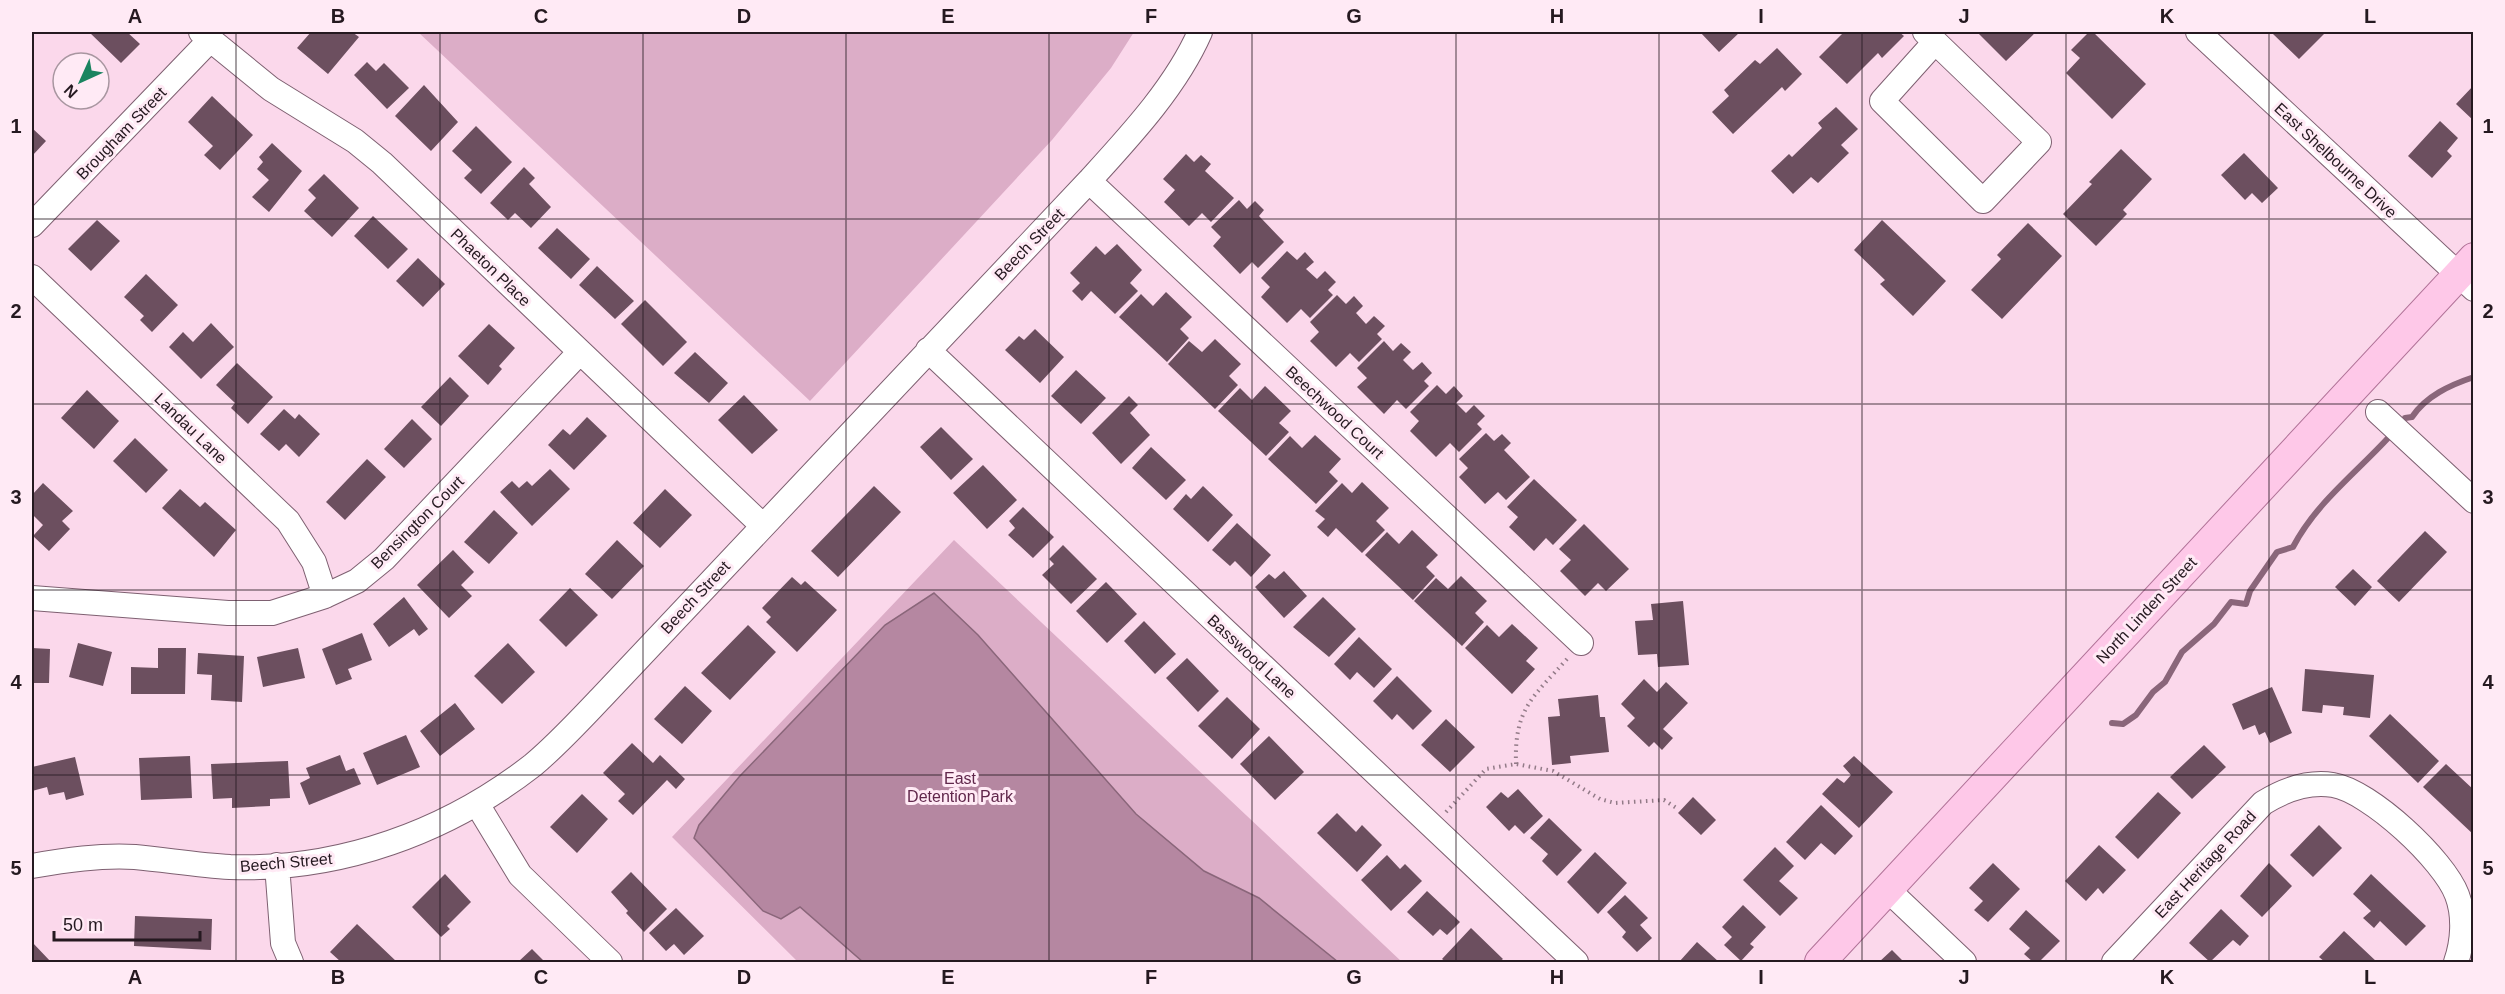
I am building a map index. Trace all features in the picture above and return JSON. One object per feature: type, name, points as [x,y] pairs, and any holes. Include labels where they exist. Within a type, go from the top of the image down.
[{"type":"main road","name":"North Linden Street","points":[[1820,963],[2468,274]]},
{"type":"street","name":"Beech Street","points":[[32,866],[84,858],[124,857],[231,867],[324,860],[381,846],[434,826],[477,804],[534,764],[1140,125],[1165,90],[1200,32]]},
{"type":"street","name":"East Shelbourne Drive","points":[[2206,34],[2468,274]]},
{"type":"street","name":"Brougham Street","points":[[32,225],[206,36]]},
{"type":"street","name":"Phaeton Place","points":[[206,36],[271,89],[355,141],[382,163],[762,525]]},
{"type":"street","points":[[1930,37],[2039,142],[1983,201],[1882,101],[1930,37]]},
{"type":"street","name":"Beechwood Court","points":[[1089,181],[1581,643]]},
{"type":"street","name":"Landau Lane","points":[[32,277],[288,521],[314,562],[325,596]]},
{"type":"street","name":"Basswood Lane","points":[[928,350],[1576,963]]},
{"type":"street","name":"Bensington Court","points":[[32,598],[228,613],[272,613],[325,596],[357,581],[384,559],[580,352]]},
{"type":"street","points":[[2378,412],[2474,501]]},
{"type":"street","name":"East Heritage Road","points":[[2114,963],[2252,813],[2276,795],[2289,789],[2319,784],[2347,789],[2373,802],[2437,863],[2451,881],[2458,897],[2462,925],[2456,963]]},
{"type":"street","points":[[477,804],[520,875],[610,963]]},
{"type":"street","points":[[277,865],[283,943],[291,963]]},
{"type":"street","points":[[1888,890],[1964,963]]},
{"type":"path","points":[[1516,764],[1515,741],[1525,706],[1581,643]]},
{"type":"path","points":[[1431,825],[1486,769],[1516,764],[1553,771],[1615,804],[1664,800],[1678,809]]},
{"type":"green space","points":[[418,32],[1134,32],[1111,68],[1052,140],[810,401]]},
{"type":"green space","name":"East Detention Park","points":[[954,540],[1402,962],[798,962],[672,837]]},
{"type":"shaded area","name":"East Detention Park","points":[[934,593],[978,635],[1136,814],[1204,871],[1259,898],[1338,962],[863,962],[800,907],[781,919],[763,911],[694,838],[699,825],[739,777],[885,625]]},
{"type":"building","points":[[89,32],[127,32],[140,44],[121,63]]},
{"type":"building","points":[[311,32],[352,32],[359,37],[328,74],[297,48]]},
{"type":"building","points":[[1700,32],[1740,32],[1719,52]]},
{"type":"building","points":[[1844,32],[1899,32],[1904,36],[1882,58],[1878,53],[1847,84],[1819,57]]},
{"type":"building","points":[[1977,32],[2036,32],[2006,61]]},
{"type":"building","points":[[2089,32],[2093,32],[2146,84],[2112,119],[2066,73],[2080,58],[2071,50]]},
{"type":"building","points":[[2275,32],[2326,32],[2299,59],[2273,34]]},
{"type":"building","points":[[1777,48],[1802,74],[1785,91],[1782,87],[1733,134],[1712,112],[1729,96],[1724,90],[1755,60],[1760,64]]},
{"type":"building","points":[[367,62],[376,71],[384,63],[409,88],[387,109],[354,75]]},
{"type":"building","points":[[424,85],[458,122],[431,151],[395,116]]},
{"type":"building","points":[[2474,85],[2474,121],[2456,104]]},
{"type":"building","points":[[212,96],[253,135],[220,170],[204,155],[213,146],[188,122]]},
{"type":"building","points":[[1836,107],[1858,129],[1841,145],[1849,153],[1818,183],[1811,177],[1793,194],[1771,171],[1789,154],[1792,157],[1822,128],[1818,123]]},
{"type":"building","points":[[2440,121],[2458,138],[2447,151],[2452,156],[2432,178],[2408,156]]},
{"type":"building","points":[[476,126],[512,162],[481,194],[464,178],[472,170],[452,151]]},
{"type":"building","points":[[32,128],[46,141],[32,156]]},
{"type":"building","points":[[272,143],[302,171],[269,212],[252,197],[269,180],[257,169],[263,162],[259,157]]},
{"type":"building","points":[[2121,149],[2152,179],[2123,210],[2127,214],[2096,246],[2063,214],[2092,184],[2089,182]]},
{"type":"building","points":[[2244,153],[2278,188],[2262,203],[2252,193],[2245,200],[2221,175]]},
{"type":"building","points":[[1186,154],[1194,162],[1201,155],[1211,164],[1205,171],[1234,198],[1211,222],[1202,213],[1189,226],[1164,202],[1175,190],[1163,179]]},
{"type":"building","points":[[524,167],[535,178],[529,184],[551,207],[531,228],[515,213],[508,220],[490,203]]},
{"type":"building","points":[[324,174],[359,208],[332,237],[304,211],[316,198],[308,190]]},
{"type":"building","points":[[1239,200],[1247,209],[1255,201],[1264,210],[1259,216],[1284,242],[1258,268],[1252,262],[1240,274],[1213,246],[1221,237],[1211,227]]},
{"type":"building","points":[[373,216],[408,249],[388,269],[354,236]]},
{"type":"building","points":[[97,220],[120,241],[91,271],[68,249]]},
{"type":"building","points":[[1882,220],[1946,281],[1913,316],[1880,284],[1885,280],[1854,250]]},
{"type":"building","points":[[2028,223],[2062,256],[2002,319],[1971,290],[2001,259],[1997,255]]},
{"type":"building","points":[[557,228],[590,259],[571,279],[538,248]]},
{"type":"building","points":[[1117,244],[1142,270],[1130,283],[1138,291],[1115,314],[1091,291],[1082,301],[1072,291],[1080,283],[1070,273],[1096,246],[1105,255]]},
{"type":"building","points":[[1287,251],[1297,260],[1305,252],[1314,262],[1306,269],[1317,279],[1325,271],[1336,282],[1328,290],[1333,295],[1310,318],[1301,309],[1287,323],[1261,297],[1270,287],[1261,278]]},
{"type":"building","points":[[418,258],[445,284],[423,307],[396,281]]},
{"type":"building","points":[[597,266],[634,301],[615,319],[579,285]]},
{"type":"building","points":[[146,274],[178,305],[152,332],[140,320],[144,316],[124,297]]},
{"type":"building","points":[[1166,292],[1192,317],[1180,329],[1189,338],[1167,362],[1119,317],[1141,294],[1153,306]]},
{"type":"building","points":[[1337,295],[1346,304],[1354,296],[1363,306],[1356,313],[1366,324],[1374,316],[1385,326],[1377,334],[1382,339],[1359,362],[1350,353],[1336,367],[1310,341],[1319,332],[1310,322]]},
{"type":"building","points":[[645,300],[687,342],[663,366],[621,324]]},
{"type":"building","points":[[211,323],[234,347],[201,379],[169,347],[183,332],[193,342]]},
{"type":"building","points":[[489,324],[515,348],[499,366],[502,369],[488,385],[458,356]]},
{"type":"building","points":[[1035,329],[1064,357],[1040,383],[1005,350],[1019,336],[1024,340]]},
{"type":"building","points":[[1215,339],[1241,364],[1229,376],[1238,385],[1215,409],[1168,364],[1189,341],[1202,352]]},
{"type":"building","points":[[1384,341],[1393,351],[1401,343],[1411,352],[1403,360],[1413,370],[1422,362],[1432,373],[1424,381],[1429,386],[1406,409],[1397,400],[1384,414],[1357,387],[1367,378],[1357,368]]},
{"type":"building","points":[[695,352],[728,383],[709,403],[674,373]]},
{"type":"building","points":[[237,363],[273,397],[248,424],[231,408],[235,403],[216,385]]},
{"type":"building","points":[[1076,370],[1106,398],[1081,424],[1051,396]]},
{"type":"building","points":[[450,377],[469,396],[441,426],[421,407]]},
{"type":"building","points":[[1437,385],[1446,394],[1454,386],[1463,396],[1456,403],[1466,413],[1474,405],[1485,416],[1477,424],[1482,429],[1459,452],[1450,443],[1436,457],[1410,431],[1419,421],[1410,412]]},
{"type":"building","points":[[1265,386],[1291,411],[1279,423],[1289,432],[1266,456],[1218,411],[1240,388],[1252,400]]},
{"type":"building","points":[[87,390],[119,421],[94,449],[61,418]]},
{"type":"building","points":[[744,395],[778,430],[752,454],[718,420]]},
{"type":"building","points":[[1129,396],[1138,405],[1130,413],[1150,435],[1121,464],[1092,433]]},
{"type":"building","points":[[284,409],[295,419],[299,414],[320,434],[299,457],[286,444],[279,451],[260,434]]},
{"type":"building","points":[[587,417],[607,436],[574,470],[548,445],[563,429],[570,435]]},
{"type":"building","points":[[412,419],[432,439],[404,468],[384,449]]},
{"type":"building","points":[[941,427],[973,459],[951,480],[920,447]]},
{"type":"building","points":[[1486,433],[1494,441],[1502,434],[1511,443],[1504,450],[1530,477],[1506,500],[1498,492],[1485,504],[1459,477],[1468,468],[1459,459]]},
{"type":"building","points":[[1315,435],[1341,459],[1329,472],[1338,481],[1316,504],[1268,459],[1290,436],[1302,448]]},
{"type":"building","points":[[135,438],[168,470],[146,493],[113,461]]},
{"type":"building","points":[[1151,447],[1186,480],[1166,500],[1132,468]]},
{"type":"building","points":[[367,459],[386,477],[345,520],[326,502]]},
{"type":"building","points":[[983,465],[1017,500],[987,529],[953,493]]},
{"type":"building","points":[[550,469],[570,489],[532,526],[500,492],[512,481],[519,488],[527,481],[532,486]]},
{"type":"building","points":[[1534,479],[1577,520],[1553,545],[1546,538],[1534,551],[1509,527],[1518,517],[1507,507]]},
{"type":"building","points":[[1362,482],[1389,508],[1376,521],[1385,530],[1362,553],[1336,528],[1328,537],[1317,527],[1325,519],[1315,511],[1342,483],[1352,493]]},
{"type":"building","points":[[43,483],[73,511],[62,521],[70,529],[49,551],[33,536],[43,525],[32,514],[32,495]]},
{"type":"building","points":[[874,486],[901,512],[838,577],[811,551]]},
{"type":"building","points":[[1203,486],[1233,515],[1208,542],[1173,509],[1186,494],[1191,499]]},
{"type":"building","points":[[180,489],[200,507],[205,502],[236,530],[214,557],[162,508]]},
{"type":"building","points":[[665,489],[692,515],[660,548],[633,523]]},
{"type":"building","points":[[1023,507],[1054,537],[1033,558],[1008,535],[1015,528],[1009,521]]},
{"type":"building","points":[[494,510],[518,533],[489,564],[464,542]]},
{"type":"building","points":[[1237,523],[1271,555],[1251,577],[1235,561],[1230,566],[1212,550]]},
{"type":"building","points":[[1584,524],[1629,569],[1606,591],[1598,583],[1585,596],[1560,571],[1571,560],[1559,549]]},
{"type":"building","points":[[1412,530],[1438,555],[1426,567],[1435,576],[1413,600],[1365,555],[1387,532],[1399,544]]},
{"type":"building","points":[[2425,531],[2447,552],[2399,602],[2377,581]]},
{"type":"building","points":[[617,540],[644,566],[612,599],[585,574]]},
{"type":"building","points":[[1063,545],[1097,579],[1071,604],[1042,575],[1054,564],[1049,559]]},
{"type":"building","points":[[453,550],[474,572],[461,585],[472,596],[449,618],[417,585]]},
{"type":"building","points":[[2353,569],[2372,587],[2355,606],[2335,587]]},
{"type":"building","points":[[1284,571],[1307,596],[1284,618],[1255,587],[1269,574],[1275,579]]},
{"type":"building","points":[[1461,576],[1487,601],[1475,613],[1484,622],[1462,646],[1414,601],[1436,578],[1448,589]]},
{"type":"building","points":[[792,577],[801,585],[805,581],[837,610],[797,652],[766,622],[771,617],[762,608]]},
{"type":"building","points":[[1106,582],[1137,614],[1107,643],[1076,611]]},
{"type":"building","points":[[570,588],[598,615],[566,647],[539,620]]},
{"type":"building","points":[[404,597],[428,629],[419,636],[414,629],[389,647],[373,624]]},
{"type":"building","points":[[1323,597],[1356,629],[1329,657],[1293,627]]},
{"type":"building","points":[[1683,601],[1689,665],[1658,667],[1657,654],[1638,655],[1635,621],[1653,620],[1651,604]]},
{"type":"building","points":[[1144,621],[1176,654],[1155,674],[1124,641]]},
{"type":"building","points":[[1512,624],[1538,648],[1526,661],[1535,669],[1512,694],[1465,648],[1487,625],[1499,637]]},
{"type":"building","points":[[748,625],[776,652],[730,700],[701,673]]},
{"type":"building","points":[[362,633],[372,660],[348,669],[352,679],[336,685],[322,649]]},
{"type":"building","points":[[1359,637],[1392,669],[1374,688],[1357,672],[1350,680],[1334,664]]},
{"type":"building","points":[[78,643],[112,652],[103,686],[69,677]]},
{"type":"building","points":[[508,643],[535,672],[502,704],[474,676]]},
{"type":"building","points":[[32,648],[50,649],[49,683],[32,683]]},
{"type":"building","points":[[158,648],[186,648],[185,694],[131,694],[131,667],[158,668]]},
{"type":"building","points":[[298,648],[305,678],[263,687],[257,657]]},
{"type":"building","points":[[198,653],[244,656],[242,702],[211,700],[212,675],[197,674]]},
{"type":"building","points":[[1187,658],[1219,691],[1198,712],[1166,678]]},
{"type":"building","points":[[2305,669],[2374,675],[2370,718],[2343,715],[2344,707],[2323,705],[2322,713],[2302,711]]},
{"type":"building","points":[[1397,676],[1432,711],[1413,730],[1397,714],[1392,720],[1373,701]]},
{"type":"building","points":[[1644,679],[1657,692],[1666,682],[1688,703],[1663,729],[1673,738],[1662,750],[1654,742],[1649,747],[1627,726],[1635,718],[1621,704]]},
{"type":"building","points":[[685,686],[712,711],[682,744],[654,719]]},
{"type":"building","points":[[2272,687],[2292,733],[2270,743],[2265,732],[2259,735],[2255,725],[2243,730],[2232,704]]},
{"type":"building","points":[[1598,695],[1600,717],[1605,717],[1609,752],[1570,756],[1571,763],[1552,765],[1548,717],[1560,716],[1558,699]]},
{"type":"building","points":[[1227,697],[1260,729],[1232,759],[1198,726]]},
{"type":"building","points":[[455,703],[475,729],[440,756],[420,731]]},
{"type":"building","points":[[2390,714],[2439,761],[2418,783],[2369,736]]},
{"type":"building","points":[[1446,719],[1475,747],[1450,772],[1421,745]]},
{"type":"building","points":[[406,735],[420,767],[377,785],[363,753]]},
{"type":"building","points":[[1269,736],[1304,772],[1275,800],[1240,764]]},
{"type":"building","points":[[632,743],[653,763],[660,755],[685,779],[676,789],[667,780],[633,815],[618,801],[625,794],[603,773]]},
{"type":"building","points":[[2204,745],[2226,767],[2192,799],[2170,777]]},
{"type":"building","points":[[340,755],[346,771],[354,768],[361,784],[309,805],[300,783],[310,778],[306,768]]},
{"type":"building","points":[[190,756],[192,798],[141,800],[139,758]]},
{"type":"building","points":[[1854,756],[1893,792],[1859,828],[1822,794],[1837,778],[1844,783],[1851,775],[1843,766]]},
{"type":"building","points":[[75,757],[84,795],[66,800],[64,792],[49,795],[47,787],[32,791],[32,767]]},
{"type":"building","points":[[288,761],[290,798],[270,799],[270,806],[232,808],[232,798],[213,799],[211,764]]},
{"type":"building","points":[[2446,764],[2474,790],[2474,835],[2423,787]]},
{"type":"building","points":[[1518,789],[1543,816],[1524,834],[1515,825],[1509,831],[1486,807],[1501,792],[1508,798]]},
{"type":"building","points":[[2158,792],[2181,813],[2138,859],[2115,837]]},
{"type":"building","points":[[582,794],[608,819],[577,853],[550,827]]},
{"type":"building","points":[[1693,797],[1716,820],[1701,835],[1678,813]]},
{"type":"building","points":[[1821,805],[1853,836],[1835,855],[1821,843],[1805,860],[1786,842]]},
{"type":"building","points":[[1337,813],[1356,832],[1362,825],[1382,845],[1357,872],[1317,833]]},
{"type":"building","points":[[1549,818],[1582,850],[1557,876],[1542,861],[1548,854],[1530,838]]},
{"type":"building","points":[[2319,825],[2342,848],[2313,877],[2290,855]]},
{"type":"building","points":[[2099,845],[2126,870],[2103,894],[2098,888],[2086,901],[2065,881]]},
{"type":"building","points":[[1775,847],[1794,866],[1779,881],[1798,898],[1780,916],[1743,880]]},
{"type":"building","points":[[1595,852],[1627,883],[1598,914],[1567,882]]},
{"type":"building","points":[[1387,855],[1400,869],[1405,864],[1422,881],[1391,911],[1361,880]]},
{"type":"building","points":[[1993,863],[2020,889],[1988,922],[1974,910],[1983,901],[1969,888]]},
{"type":"building","points":[[2269,863],[2292,886],[2262,917],[2240,896]]},
{"type":"building","points":[[631,872],[667,909],[644,932],[611,892]]},
{"type":"building","points":[[445,874],[471,902],[447,926],[450,929],[441,937],[412,907]]},
{"type":"building","points":[[2371,874],[2426,926],[2406,946],[2380,921],[2374,928],[2363,918],[2371,911],[2353,894]]},
{"type":"building","points":[[1427,891],[1460,922],[1447,935],[1440,929],[1433,936],[1407,912]]},
{"type":"building","points":[[1625,895],[1648,918],[1640,925],[1652,938],[1637,952],[1622,937],[1626,932],[1607,912]]},
{"type":"building","points":[[1743,905],[1766,927],[1750,944],[1754,947],[1741,961],[1724,945],[1732,937],[1722,927]]},
{"type":"building","points":[[676,908],[704,936],[684,955],[674,944],[666,951],[649,933]]},
{"type":"building","points":[[2221,909],[2249,936],[2240,946],[2233,940],[2210,962],[2189,943]]},
{"type":"building","points":[[2026,910],[2060,941],[2039,962],[2033,962],[2024,954],[2030,948],[2009,929]]},
{"type":"building","points":[[135,916],[212,919],[211,950],[134,946]]},
{"type":"building","points":[[357,924],[397,962],[341,962],[330,952]]},
{"type":"building","points":[[1471,928],[1503,959],[1499,962],[1446,962],[1442,959]]},
{"type":"building","points":[[2344,931],[2377,962],[2325,962],[2319,957]]},
{"type":"building","points":[[32,942],[51,962],[32,962]]},
{"type":"building","points":[[1697,942],[1719,962],[1679,962]]},
{"type":"building","points":[[532,949],[545,962],[518,962]]},
{"type":"building","points":[[1892,950],[1904,962],[1879,962]]},
{"type":"waterway","points":[[2405,418],[2412,417],[2424,403],[2439,392],[2474,377]]},
{"type":"waterway","points":[[2112,723],[2123,724],[2136,715],[2153,692],[2165,682],[2182,652],[2214,624],[2231,602],[2246,604],[2250,591],[2277,552],[2293,547],[2313,516],[2389,437]]}]
